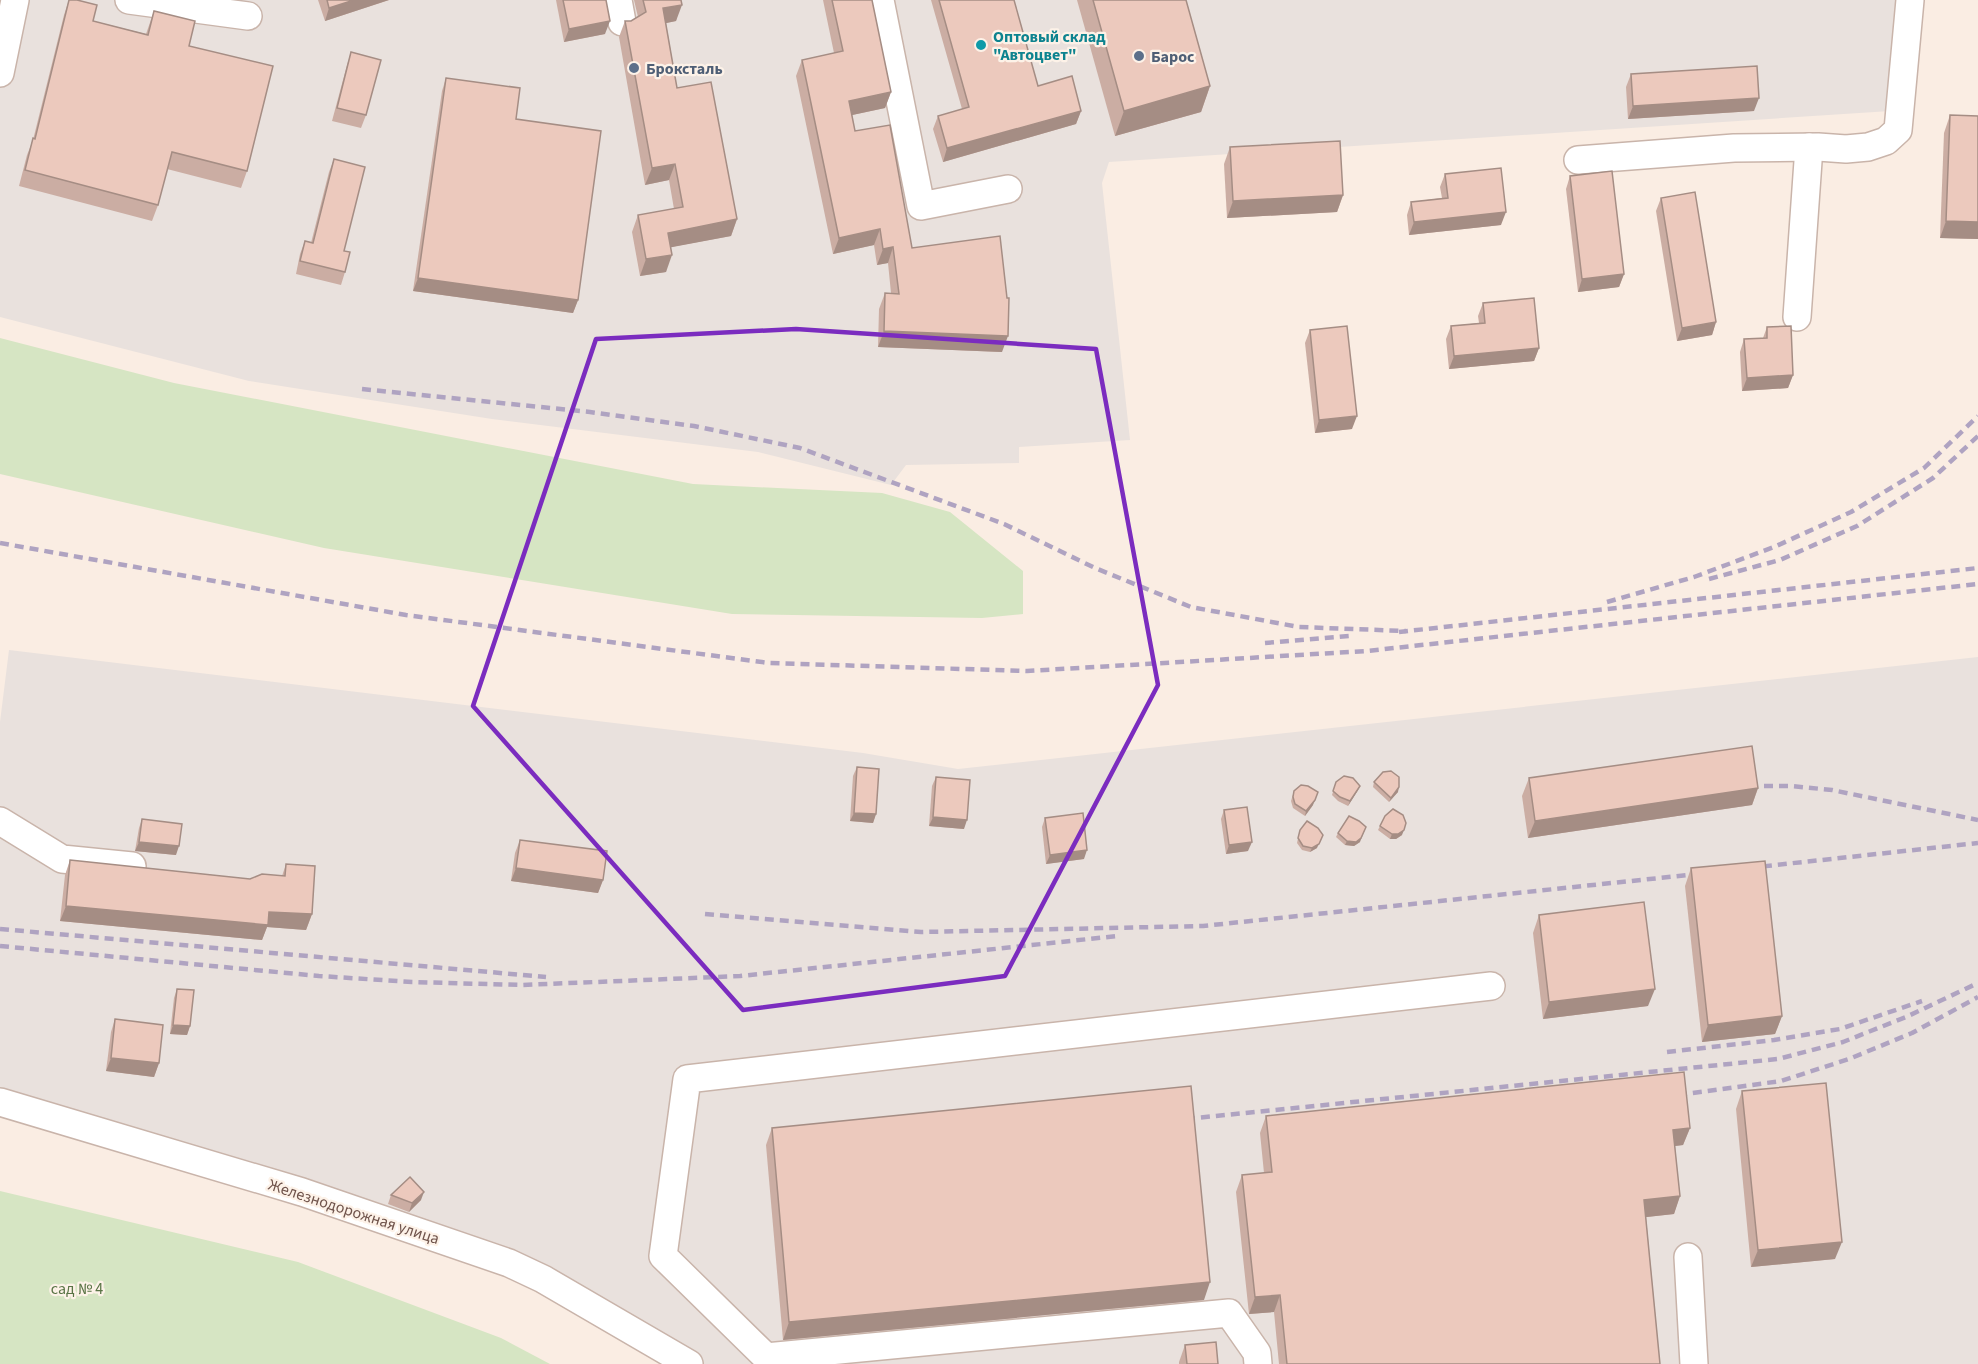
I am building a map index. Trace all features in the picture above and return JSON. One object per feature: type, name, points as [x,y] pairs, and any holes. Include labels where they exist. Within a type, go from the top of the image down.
[{"type":"street","points":[[0,73],[15,0]]},
{"type":"street","points":[[129,0],[248,16]]},
{"type":"street","points":[[880,0],[921,206],[1008,189]]},
{"type":"street","points":[[1578,160],[1734,148],[1846,149],[1868,147],[1886,141],[1898,130],[1910,0]]},
{"type":"street","points":[[1797,317],[1809,147]]},
{"type":"street","points":[[0,821],[62,859],[154,869]]},
{"type":"street","points":[[1258,1364],[1257,1353],[1229,1313],[766,1357],[663,1256],[687,1079],[1491,986]]},
{"type":"street","name":"Железнодорожная улица","points":[[0,1102],[302,1192],[508,1263],[543,1280],[689,1364]]},
{"type":"street","points":[[1688,1257],[1694,1364]]},
{"type":"highlighted area","points":[[796,329],[1096,349],[1158,685],[1005,976],[743,1010],[473,706],[596,339]]},
{"type":"shaded area","points":[[0,0],[1899,0],[1890,111],[1109,162],[1102,183],[1130,440],[1019,447],[1019,463],[906,465],[891,485],[758,452],[492,419],[249,381],[0,317]]},
{"type":"shaded area","points":[[9,650],[863,753],[958,769],[1978,657],[1978,1364],[679,1364],[472,1250],[0,1103],[0,722]]},
{"type":"green space","points":[[0,338],[174,383],[693,484],[882,493],[950,512],[1023,571],[1023,614],[982,618],[732,614],[324,548],[0,474]]},
{"type":"green space","name":"сад № 4","points":[[0,1191],[298,1262],[501,1338],[550,1364],[0,1364]]},
{"type":"building","points":[[69,0],[97,5],[93,21],[148,35],[154,11],[195,21],[189,46],[273,66],[247,171],[172,152],[158,205],[25,170],[33,138],[35,139]]},
{"type":"building","points":[[327,0],[354,0],[329,8]]},
{"type":"building","points":[[563,0],[606,0],[610,21],[569,29]]},
{"type":"building","points":[[643,0],[681,0],[682,5],[663,8],[677,88],[711,82],[737,219],[668,233],[672,255],[646,259],[638,215],[683,207],[675,164],[652,168],[625,21],[631,21],[646,12]]},
{"type":"building","points":[[832,0],[872,0],[891,92],[849,101],[855,131],[890,125],[912,248],[1000,236],[1007,298],[1009,298],[1008,336],[884,331],[885,293],[899,294],[893,247],[883,249],[880,229],[839,238],[802,60],[843,51]]},
{"type":"building","name":"Оптовый склад \"Автоцвет\"","points":[[939,0],[1014,0],[1038,86],[1072,76],[1081,111],[947,148],[938,116],[969,107]]},
{"type":"building","name":"Барос","points":[[1093,0],[1186,0],[1210,86],[1124,111]]},
{"type":"building","points":[[351,52],[381,60],[366,115],[337,108]]},
{"type":"building","points":[[1757,66],[1759,98],[1633,106],[1631,74]]},
{"type":"building","points":[[446,78],[520,88],[516,119],[601,131],[578,300],[418,278]]},
{"type":"building","points":[[1950,115],[1978,116],[1978,222],[1946,221]]},
{"type":"building","points":[[1340,141],[1343,195],[1233,201],[1230,147]]},
{"type":"building","points":[[334,159],[365,167],[344,251],[350,252],[345,272],[300,261],[305,241],[313,243]]},
{"type":"building","points":[[1501,168],[1506,212],[1414,222],[1411,202],[1448,198],[1445,174]]},
{"type":"building","points":[[1612,171],[1624,274],[1582,279],[1570,176]]},
{"type":"building","points":[[1695,192],[1716,322],[1682,328],[1661,198]]},
{"type":"building","points":[[1534,298],[1539,348],[1454,356],[1451,326],[1485,323],[1483,303]]},
{"type":"building","points":[[1347,326],[1357,416],[1319,420],[1310,330]]},
{"type":"building","points":[[1791,326],[1793,375],[1747,378],[1744,339],[1767,338],[1767,327]]},
{"type":"building","points":[[1752,746],[1758,788],[1535,821],[1529,778]]},
{"type":"building","points":[[857,767],[879,769],[876,814],[854,813]]},
{"type":"building","points":[[1391,771],[1399,777],[1399,787],[1391,798],[1374,782],[1383,772]]},
{"type":"building","points":[[1344,776],[1353,778],[1360,786],[1350,801],[1333,791],[1336,782]]},
{"type":"building","points":[[936,777],[970,780],[967,820],[933,817]]},
{"type":"building","points":[[1301,785],[1318,792],[1306,811],[1295,804],[1293,797],[1294,791]]},
{"type":"building","points":[[1247,807],[1252,842],[1229,845],[1224,810]]},
{"type":"building","points":[[1393,809],[1403,815],[1406,823],[1404,830],[1398,834],[1392,834],[1380,826],[1385,816]]},
{"type":"building","points":[[1083,813],[1087,850],[1050,855],[1045,818]]},
{"type":"building","points":[[1349,816],[1366,827],[1361,838],[1356,842],[1347,841],[1338,833]]},
{"type":"building","points":[[142,819],[182,824],[179,846],[139,842]]},
{"type":"building","points":[[1307,821],[1318,828],[1323,835],[1319,844],[1312,848],[1303,846],[1298,838],[1300,830]]},
{"type":"building","points":[[520,840],[607,851],[603,880],[516,868]]},
{"type":"building","points":[[70,860],[250,879],[262,874],[285,876],[286,864],[315,866],[312,914],[269,912],[268,925],[66,906]]},
{"type":"building","points":[[1765,861],[1782,1016],[1708,1025],[1691,868]]},
{"type":"building","points":[[1644,902],[1655,989],[1549,1002],[1539,915]]},
{"type":"building","points":[[177,989],[194,990],[190,1026],[173,1025]]},
{"type":"building","points":[[115,1019],[163,1025],[159,1063],[111,1058]]},
{"type":"building","points":[[1684,1072],[1690,1128],[1673,1130],[1680,1196],[1644,1200],[1660,1364],[1287,1364],[1280,1295],[1255,1297],[1242,1175],[1272,1172],[1266,1116]]},
{"type":"building","points":[[1826,1083],[1842,1242],[1758,1250],[1742,1091]]},
{"type":"building","points":[[1191,1086],[1210,1282],[789,1322],[772,1128]]},
{"type":"building","points":[[410,1177],[424,1192],[412,1203],[391,1195]]},
{"type":"building","points":[[1216,1342],[1218,1364],[1187,1364],[1185,1345]]},
{"type":"railway","points":[[362,389],[590,412],[694,426],[800,448],[1004,524],[1095,568],[1191,607],[1299,627],[1406,631]]},
{"type":"railway","points":[[1607,602],[1694,577],[1774,547],[1851,512],[1924,468],[1978,416]]},
{"type":"railway","points":[[1709,579],[1780,560],[1857,526],[1933,478],[1978,436]]},
{"type":"railway","points":[[0,543],[406,615],[769,663],[1027,671],[1367,651],[1978,584]]},
{"type":"railway","points":[[1399,632],[1978,568]]},
{"type":"railway","points":[[1265,643],[1349,636]]},
{"type":"railway","points":[[1749,786],[1791,786],[1832,790],[1978,820]]},
{"type":"railway","points":[[1748,868],[1978,843]]},
{"type":"railway","points":[[705,914],[921,932],[1203,926],[1707,873]]},
{"type":"railway","points":[[0,929],[546,977]]},
{"type":"railway","points":[[0,946],[319,976],[412,982],[523,985],[740,976],[1117,936]]},
{"type":"railway","points":[[1186,1119],[1778,1059],[1843,1042],[1906,1017],[1978,983]]},
{"type":"railway","points":[[1678,1095],[1781,1081],[1849,1059],[1912,1033],[1978,997]]},
{"type":"railway","points":[[1667,1052],[1774,1040],[1840,1029],[1922,1001]]},
{"type":"place","name":"Оптовый склад \"Автоцвет\"","points":[[981,45]]},
{"type":"place","name":"Барос","points":[[1139,56]]},
{"type":"place","name":"Броксталь","points":[[634,68]]}]
